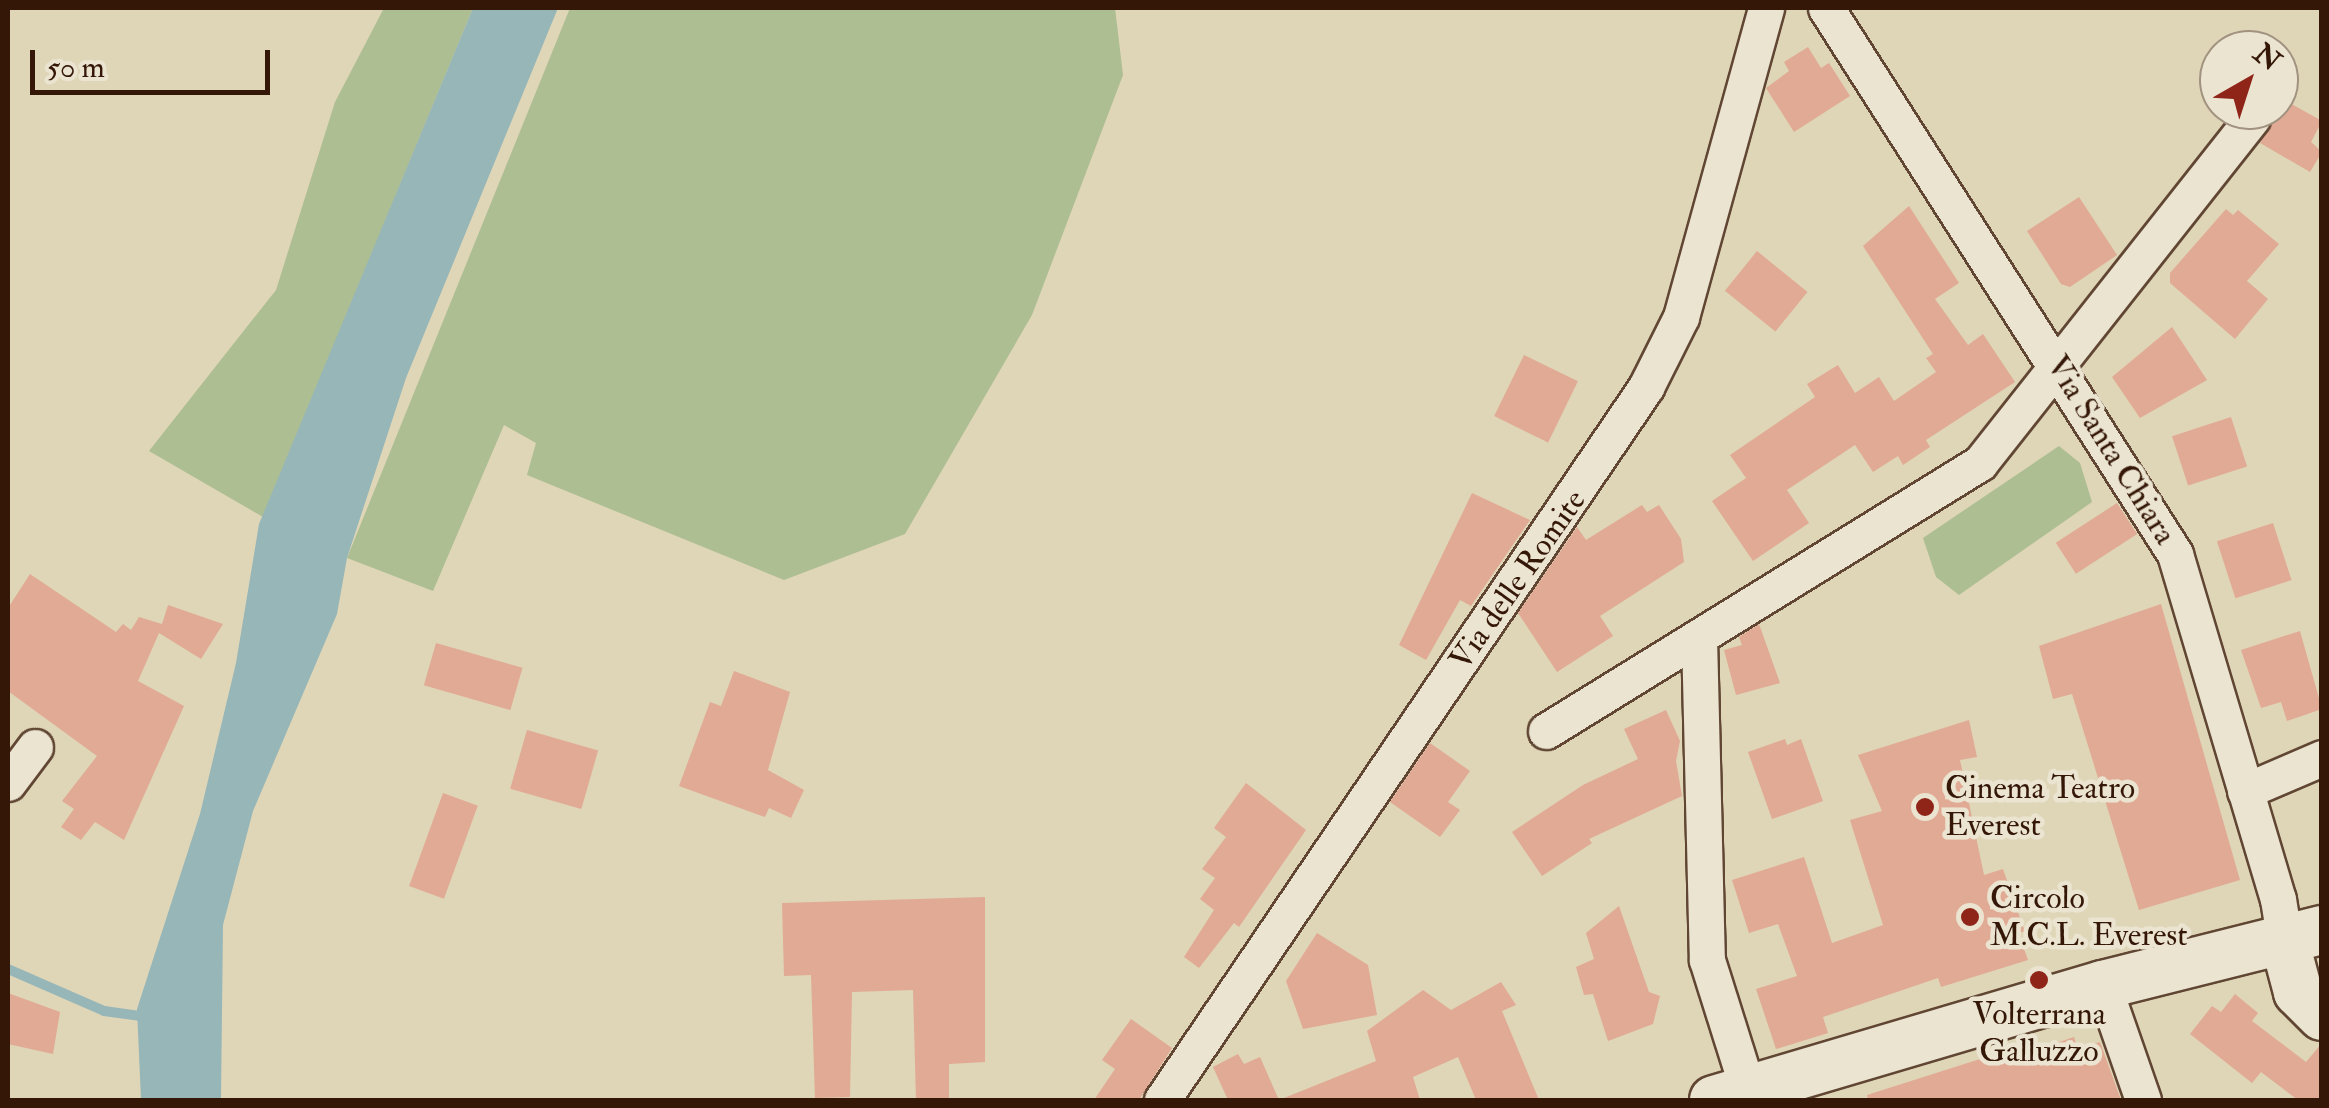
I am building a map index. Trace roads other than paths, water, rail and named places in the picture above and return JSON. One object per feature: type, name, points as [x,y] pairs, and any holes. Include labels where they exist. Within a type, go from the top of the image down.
[{"type":"main road","points":[[1731,1095],[2103,985],[2303,937],[2298,992],[2322,1016]]},
{"type":"street","name":"Via delle Romite","points":[[1162,1100],[1646,388],[1680,317],[1766,8]]},
{"type":"street","name":"Via Santa Chiara","points":[[1826,8],[2061,368],[2175,554],[2245,791],[2303,937]]},
{"type":"street","points":[[1546,731],[1980,463],[2061,368],[2243,130]]},
{"type":"street","points":[[1699,637],[1707,960],[1731,1095]]},
{"type":"street","points":[[8,783],[35,747]]},
{"type":"street","points":[[2245,791],[2322,758]]},
{"type":"street","points":[[2103,985],[2143,1100]]},
{"type":"water","points":[[473,8],[558,8],[406,378],[347,558],[337,614],[253,811],[223,925],[221,1100],[141,1100],[137,1009],[200,814],[236,663],[259,524]]},
{"type":"waterway","points":[[8,969],[104,1011],[147,1017]]},
{"type":"place","name":"Cinema Teatro Everest","points":[[1925,807]]},
{"type":"place","name":"Circolo M.C.L. Everest","points":[[1970,917]]},
{"type":"place","name":"Volterrana Galluzzo","points":[[2039,980]]}]
